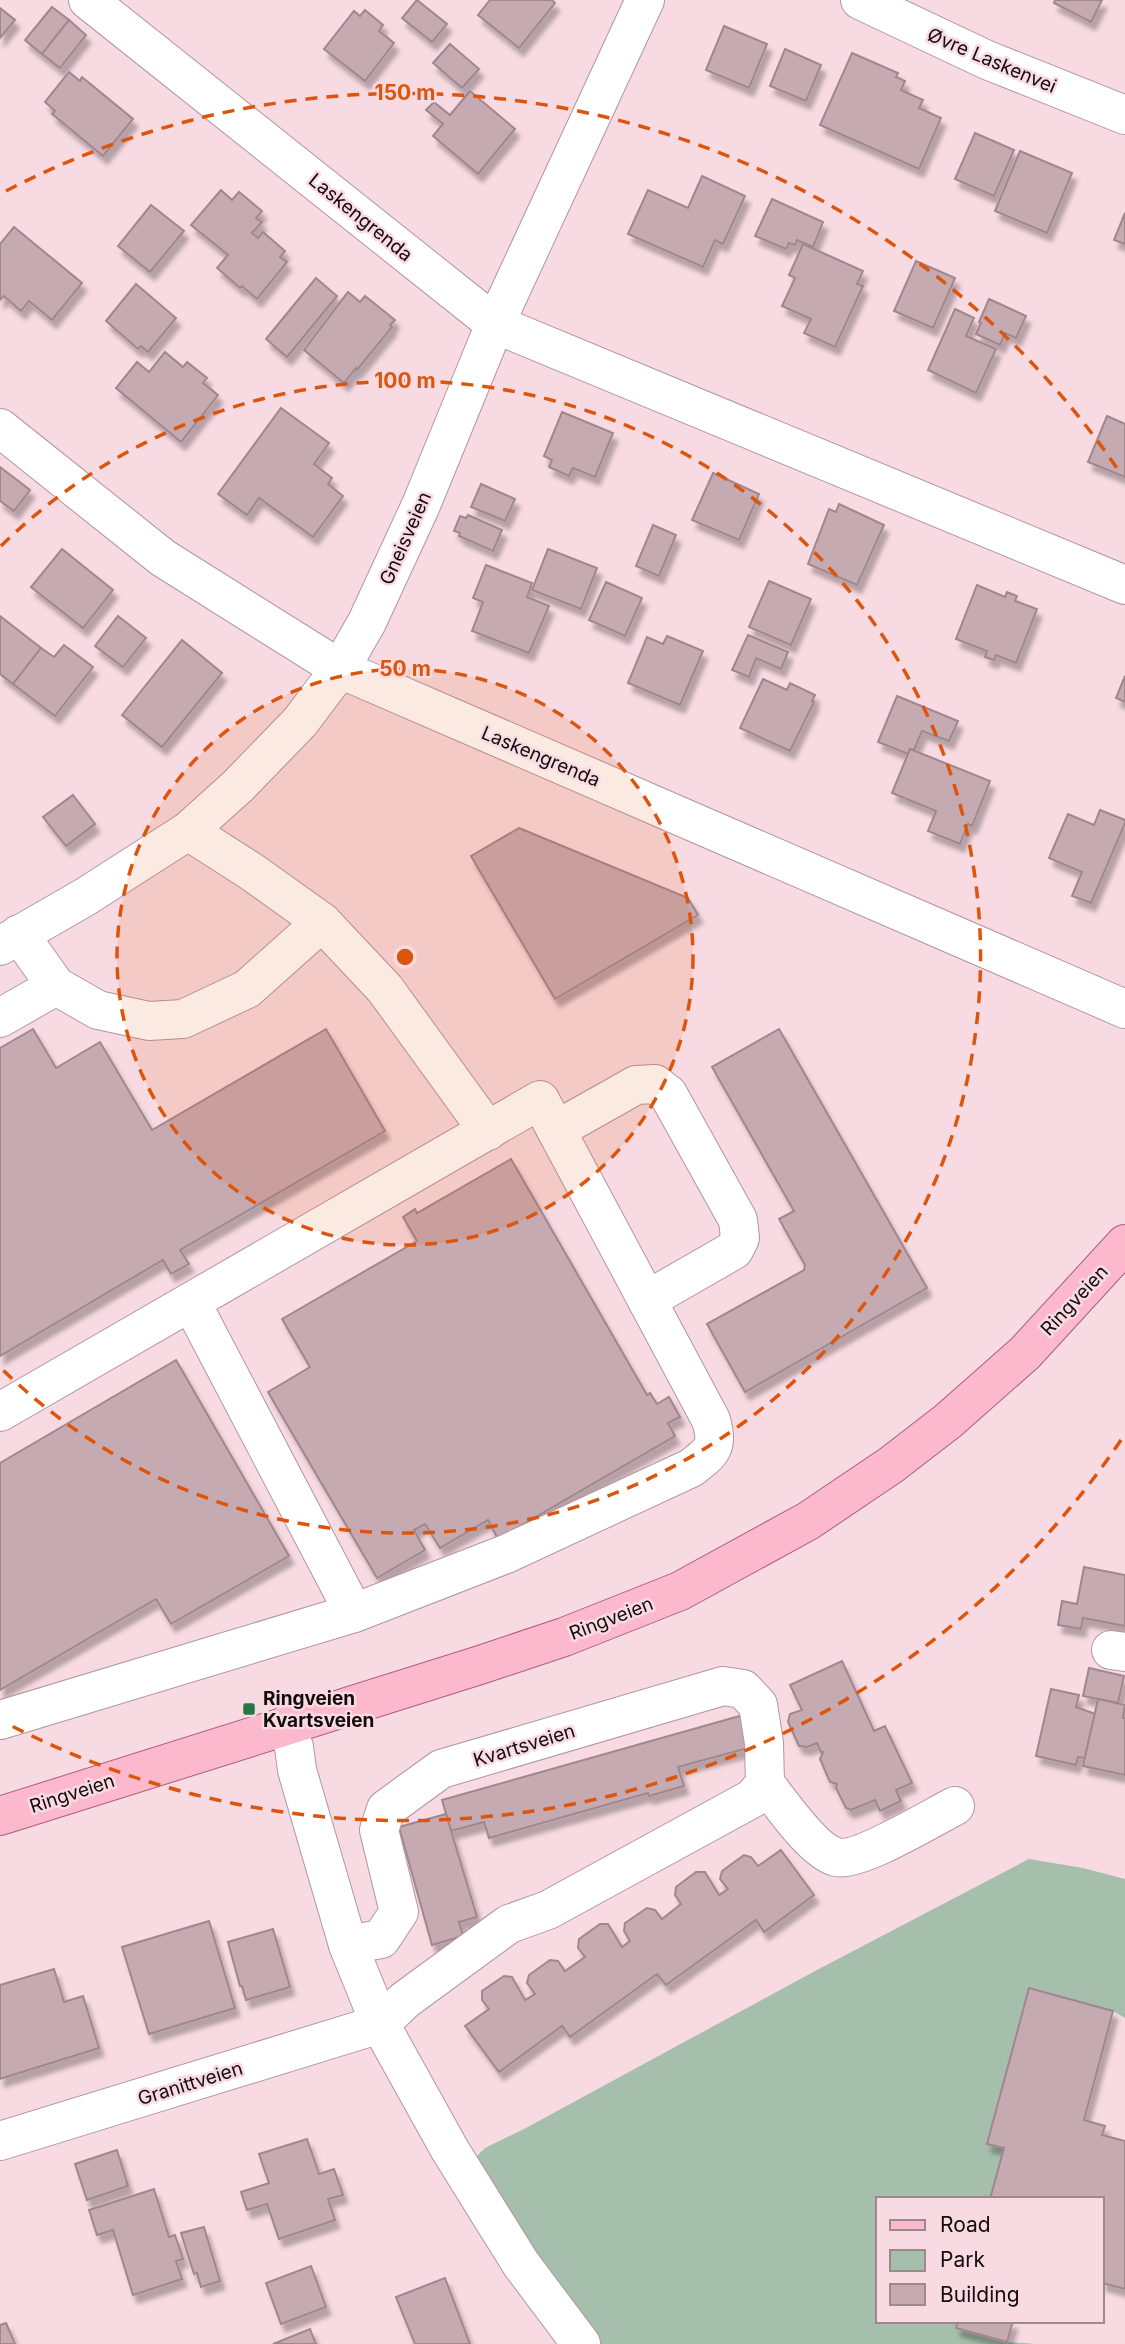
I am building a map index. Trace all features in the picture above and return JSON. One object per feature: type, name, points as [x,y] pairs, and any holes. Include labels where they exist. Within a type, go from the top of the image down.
[{"type":"main road","name":"Ringveien","points":[[0,1816],[480,1665],[619,1616],[680,1591],[808,1521],[891,1465],[948,1421],[1025,1353],[1125,1244]]},
{"type":"street","name":"Laskengrenda","points":[[88,0],[495,324],[1125,585]]},
{"type":"street","name":"Gneisveien","points":[[10,940],[85,897],[188,831],[238,786],[300,722],[340,669],[367,622],[421,505],[495,324],[645,0]]},
{"type":"street","name":"Øvre Laskenvei","points":[[860,0],[987,60],[1125,116]]},
{"type":"street","name":"Laskengrenda","points":[[0,428],[163,558],[340,669],[1125,1009]]},
{"type":"street","points":[[188,831],[253,872],[322,922],[386,989],[488,1131]]},
{"type":"street","points":[[10,940],[56,986],[98,1010],[149,1021],[183,1018],[247,989],[322,922]]},
{"type":"street","points":[[0,1018],[56,986]]},
{"type":"street","points":[[0,1412],[488,1131],[548,1115],[636,1086],[655,1084],[668,1094],[737,1220],[740,1238],[734,1250],[647,1300]]},
{"type":"street","points":[[0,1720],[354,1613],[506,1554],[691,1468],[710,1453],[716,1436],[711,1420],[548,1115]]},
{"type":"street","points":[[191,1302],[354,1613]]},
{"type":"street","name":"Kvartsveien","points":[[348,1945],[381,1939],[399,1912],[379,1830],[386,1809],[441,1769],[723,1686],[743,1689],[758,1705],[764,1742],[765,1783]]},
{"type":"street","points":[[286,1726],[348,1945],[380,2024],[450,2150],[521,2264],[581,2344]]},
{"type":"street","points":[[380,2024],[405,2000],[509,1924],[548,1910],[753,1798],[765,1783],[817,1846],[836,1858],[861,1854],[955,1806]]},
{"type":"street","name":"Granittveien","points":[[0,2141],[380,2024]]},
{"type":"green space","points":[[1029,1859],[1083,1868],[1125,1879],[1125,2018],[1113,2011],[1029,1988],[987,2143],[1004,2148],[991,2197],[876,2197],[876,2323],[958,2323],[956,2329],[1007,2342],[1036,2344],[601,2344],[477,2168],[477,2156],[485,2148]]},
{"type":"building","points":[[417,0],[447,24],[432,42],[402,18]]},
{"type":"building","points":[[490,0],[552,0],[555,3],[519,48],[478,15]]},
{"type":"building","points":[[1055,0],[1102,0],[1091,22],[1054,3]]},
{"type":"building","points":[[52,7],[69,20],[42,54],[25,40]]},
{"type":"building","points":[[0,8],[15,20],[0,38]]},
{"type":"building","points":[[365,10],[383,25],[379,31],[394,43],[365,81],[324,49],[354,11],[360,16]]},
{"type":"building","points":[[69,20],[86,35],[60,68],[42,54]]},
{"type":"building","points":[[724,26],[767,44],[749,88],[706,70]]},
{"type":"building","points":[[450,44],[479,69],[462,88],[433,63]]},
{"type":"building","points":[[785,49],[821,65],[806,101],[770,86]]},
{"type":"building","points":[[852,53],[898,73],[896,77],[905,81],[901,90],[923,100],[919,108],[941,118],[919,169],[820,125]]},
{"type":"building","points":[[69,72],[80,81],[82,77],[133,119],[103,156],[52,114],[55,111],[45,102]]},
{"type":"building","points":[[470,91],[515,129],[478,174],[433,136],[443,124],[426,110],[434,102],[450,115]]},
{"type":"building","points":[[975,133],[1014,150],[994,196],[955,179]]},
{"type":"building","points":[[1020,151],[1072,173],[1047,233],[995,211]]},
{"type":"building","points":[[702,176],[745,196],[723,244],[715,240],[703,267],[628,234],[648,190],[688,208]]},
{"type":"building","points":[[221,190],[232,200],[239,192],[262,211],[256,218],[262,222],[252,233],[258,238],[263,232],[285,251],[280,257],[287,262],[257,299],[217,268],[228,255],[191,225]]},
{"type":"building","points":[[772,199],[823,222],[813,247],[797,240],[795,245],[789,243],[786,249],[755,236]]},
{"type":"building","points":[[151,205],[184,231],[150,272],[118,246]]},
{"type":"building","points":[[1125,213],[1125,244],[1114,240]]},
{"type":"building","points":[[14,227],[82,283],[52,320],[29,301],[21,311],[4,296],[0,300],[0,244]]},
{"type":"building","points":[[803,244],[863,271],[857,284],[863,286],[835,347],[804,333],[811,319],[782,306],[795,278],[789,275]]},
{"type":"building","points":[[916,261],[955,278],[933,328],[894,311]]},
{"type":"building","points":[[316,278],[337,296],[287,357],[266,339]]},
{"type":"building","points":[[136,284],[176,318],[148,352],[141,346],[138,349],[106,321]]},
{"type":"building","points":[[348,292],[360,302],[365,296],[395,320],[344,383],[304,350]]},
{"type":"building","points":[[989,299],[1026,316],[1016,338],[1005,333],[1000,345],[976,334]]},
{"type":"building","points":[[955,309],[974,318],[966,336],[996,349],[976,393],[928,370]]},
{"type":"building","points":[[165,352],[183,367],[187,362],[207,378],[203,383],[218,395],[181,442],[116,388],[137,362],[149,372]]},
{"type":"building","points":[[281,408],[329,443],[314,464],[332,478],[328,484],[343,496],[313,537],[259,498],[247,515],[218,494]]},
{"type":"building","points":[[562,412],[613,433],[595,477],[573,468],[569,476],[549,467],[552,460],[544,456]]},
{"type":"building","points":[[1107,416],[1125,424],[1125,477],[1088,462]]},
{"type":"building","points":[[0,467],[30,490],[14,511],[0,501]]},
{"type":"building","points":[[713,473],[759,494],[739,540],[692,520]]},
{"type":"building","points":[[481,484],[515,499],[505,521],[471,507]]},
{"type":"building","points":[[839,504],[884,525],[857,585],[808,564],[829,509],[836,512]]},
{"type":"building","points":[[468,515],[502,530],[493,551],[459,536],[460,533],[454,531],[460,516],[466,518]]},
{"type":"building","points":[[653,525],[676,535],[659,576],[636,566]]},
{"type":"building","points":[[62,549],[113,590],[83,628],[31,587]]},
{"type":"building","points":[[548,549],[597,568],[581,609],[532,590]]},
{"type":"building","points":[[486,565],[532,583],[527,597],[549,606],[529,653],[472,631],[483,602],[473,598]]},
{"type":"building","points":[[769,581],[811,599],[791,645],[749,627]]},
{"type":"building","points":[[606,582],[642,598],[625,636],[589,620]]},
{"type":"building","points":[[977,585],[1005,597],[1007,592],[1017,596],[1015,601],[1037,609],[1016,663],[996,655],[994,660],[985,657],[987,651],[956,639]]},
{"type":"building","points":[[0,616],[41,648],[13,684],[0,674]]},
{"type":"building","points":[[118,616],[146,638],[123,667],[95,646]]},
{"type":"building","points":[[748,635],[788,652],[781,669],[756,658],[749,677],[732,670]]},
{"type":"building","points":[[667,636],[703,651],[680,705],[628,683],[647,637],[663,644]]},
{"type":"building","points":[[182,640],[222,673],[162,747],[122,715]]},
{"type":"building","points":[[64,645],[93,667],[55,716],[13,684],[41,648],[54,657]]},
{"type":"building","points":[[1125,676],[1125,702],[1116,698]]},
{"type":"building","points":[[763,679],[787,690],[790,683],[815,695],[790,751],[740,728]]},
{"type":"building","points":[[897,696],[958,721],[949,741],[922,731],[914,750],[910,749],[908,754],[878,742]]},
{"type":"building","points":[[910,749],[990,781],[972,826],[968,824],[960,844],[928,831],[936,811],[892,793]]},
{"type":"building","points":[[73,795],[95,824],[66,846],[43,817]]},
{"type":"building","points":[[1100,810],[1125,820],[1125,823],[1091,903],[1072,896],[1082,872],[1049,858],[1068,814],[1094,825]]},
{"type":"building","points":[[519,828],[688,898],[698,915],[555,999],[471,856]]},
{"type":"building","points":[[33,1029],[56,1068],[100,1042],[152,1130],[326,1029],[385,1131],[180,1250],[189,1264],[171,1274],[163,1260],[0,1356],[0,1048]]},
{"type":"building","points":[[779,1029],[927,1288],[745,1392],[707,1324],[804,1270],[805,1265],[779,1219],[794,1211],[712,1067]]},
{"type":"building","points":[[511,1159],[647,1395],[650,1393],[657,1404],[669,1397],[680,1417],[668,1423],[675,1436],[498,1539],[488,1520],[440,1548],[425,1524],[414,1530],[425,1550],[377,1578],[268,1392],[310,1367],[282,1319],[417,1241],[403,1217],[415,1209],[417,1213]]},
{"type":"building","points":[[176,1360],[289,1556],[171,1624],[156,1599],[0,1690],[0,1463]]},
{"type":"building","points":[[1084,1567],[1125,1575],[1125,1626],[1083,1618],[1081,1629],[1058,1625],[1062,1601],[1077,1604]]},
{"type":"building","points":[[842,1661],[874,1731],[885,1726],[912,1783],[896,1790],[901,1801],[880,1811],[875,1800],[851,1810],[846,1808],[836,1788],[837,1784],[830,1782],[820,1759],[823,1752],[817,1743],[807,1747],[799,1746],[788,1722],[790,1714],[802,1710],[790,1685]]},
{"type":"building","points":[[1089,1668],[1124,1676],[1118,1703],[1083,1696]]},
{"type":"building","points":[[1051,1689],[1079,1695],[1076,1707],[1095,1714],[1085,1758],[1078,1757],[1076,1765],[1036,1756]]},
{"type":"building","points":[[1098,1699],[1125,1705],[1125,1775],[1083,1766]]},
{"type":"building","points":[[743,1715],[752,1747],[678,1767],[684,1786],[649,1796],[648,1793],[489,1838],[484,1822],[451,1831],[442,1800]]},
{"type":"building","points":[[446,1814],[477,1917],[459,1922],[463,1936],[432,1945],[399,1827]]},
{"type":"building","points":[[781,1850],[814,1895],[764,1932],[756,1920],[666,1985],[657,1974],[570,2037],[562,2026],[499,2072],[465,2026],[489,2009],[482,2000],[482,1991],[504,1976],[512,1977],[525,2000],[535,1994],[527,1983],[529,1975],[550,1960],[558,1961],[565,1971],[585,1957],[578,1948],[579,1939],[600,1924],[608,1924],[622,1947],[630,1941],[624,1931],[625,1923],[647,1908],[655,1910],[662,1919],[681,1904],[675,1895],[676,1887],[696,1872],[705,1872],[719,1895],[728,1889],[720,1879],[722,1871],[744,1855],[751,1857],[758,1866]]},
{"type":"building","points":[[209,1921],[235,2008],[149,2034],[122,1947]]},
{"type":"building","points":[[273,1929],[290,1987],[246,2000],[228,1942]]},
{"type":"building","points":[[54,1969],[64,2002],[83,1996],[99,2048],[0,2079],[0,1985]]},
{"type":"building","points":[[1029,1988],[1113,2011],[1084,2120],[1105,2126],[1102,2135],[1125,2141],[1125,2289],[1104,2284],[1104,2197],[991,2197],[1004,2148],[987,2144]]},
{"type":"building","points":[[307,2139],[319,2174],[334,2169],[343,2195],[328,2199],[335,2220],[279,2239],[267,2204],[247,2210],[241,2192],[269,2183],[259,2154]]},
{"type":"building","points":[[117,2150],[128,2186],[87,2200],[75,2164]]},
{"type":"building","points":[[154,2189],[169,2237],[175,2235],[183,2259],[176,2261],[182,2279],[133,2295],[113,2230],[97,2235],[89,2210]]},
{"type":"building","points":[[204,2227],[220,2281],[201,2287],[181,2233]]},
{"type":"building","points":[[311,2266],[326,2307],[281,2324],[266,2283]]},
{"type":"building","points":[[445,2278],[470,2344],[415,2344],[396,2297]]},
{"type":"building","points":[[6,2323],[15,2344],[0,2344],[0,2325]]},
{"type":"building","points":[[957,2323],[1012,2323],[1007,2342],[956,2328]]},
{"type":"building","points":[[310,2329],[316,2344],[273,2344]]},
{"type":"place","name":"Ringveien Kvartsveien","points":[[249,1709]]}]
